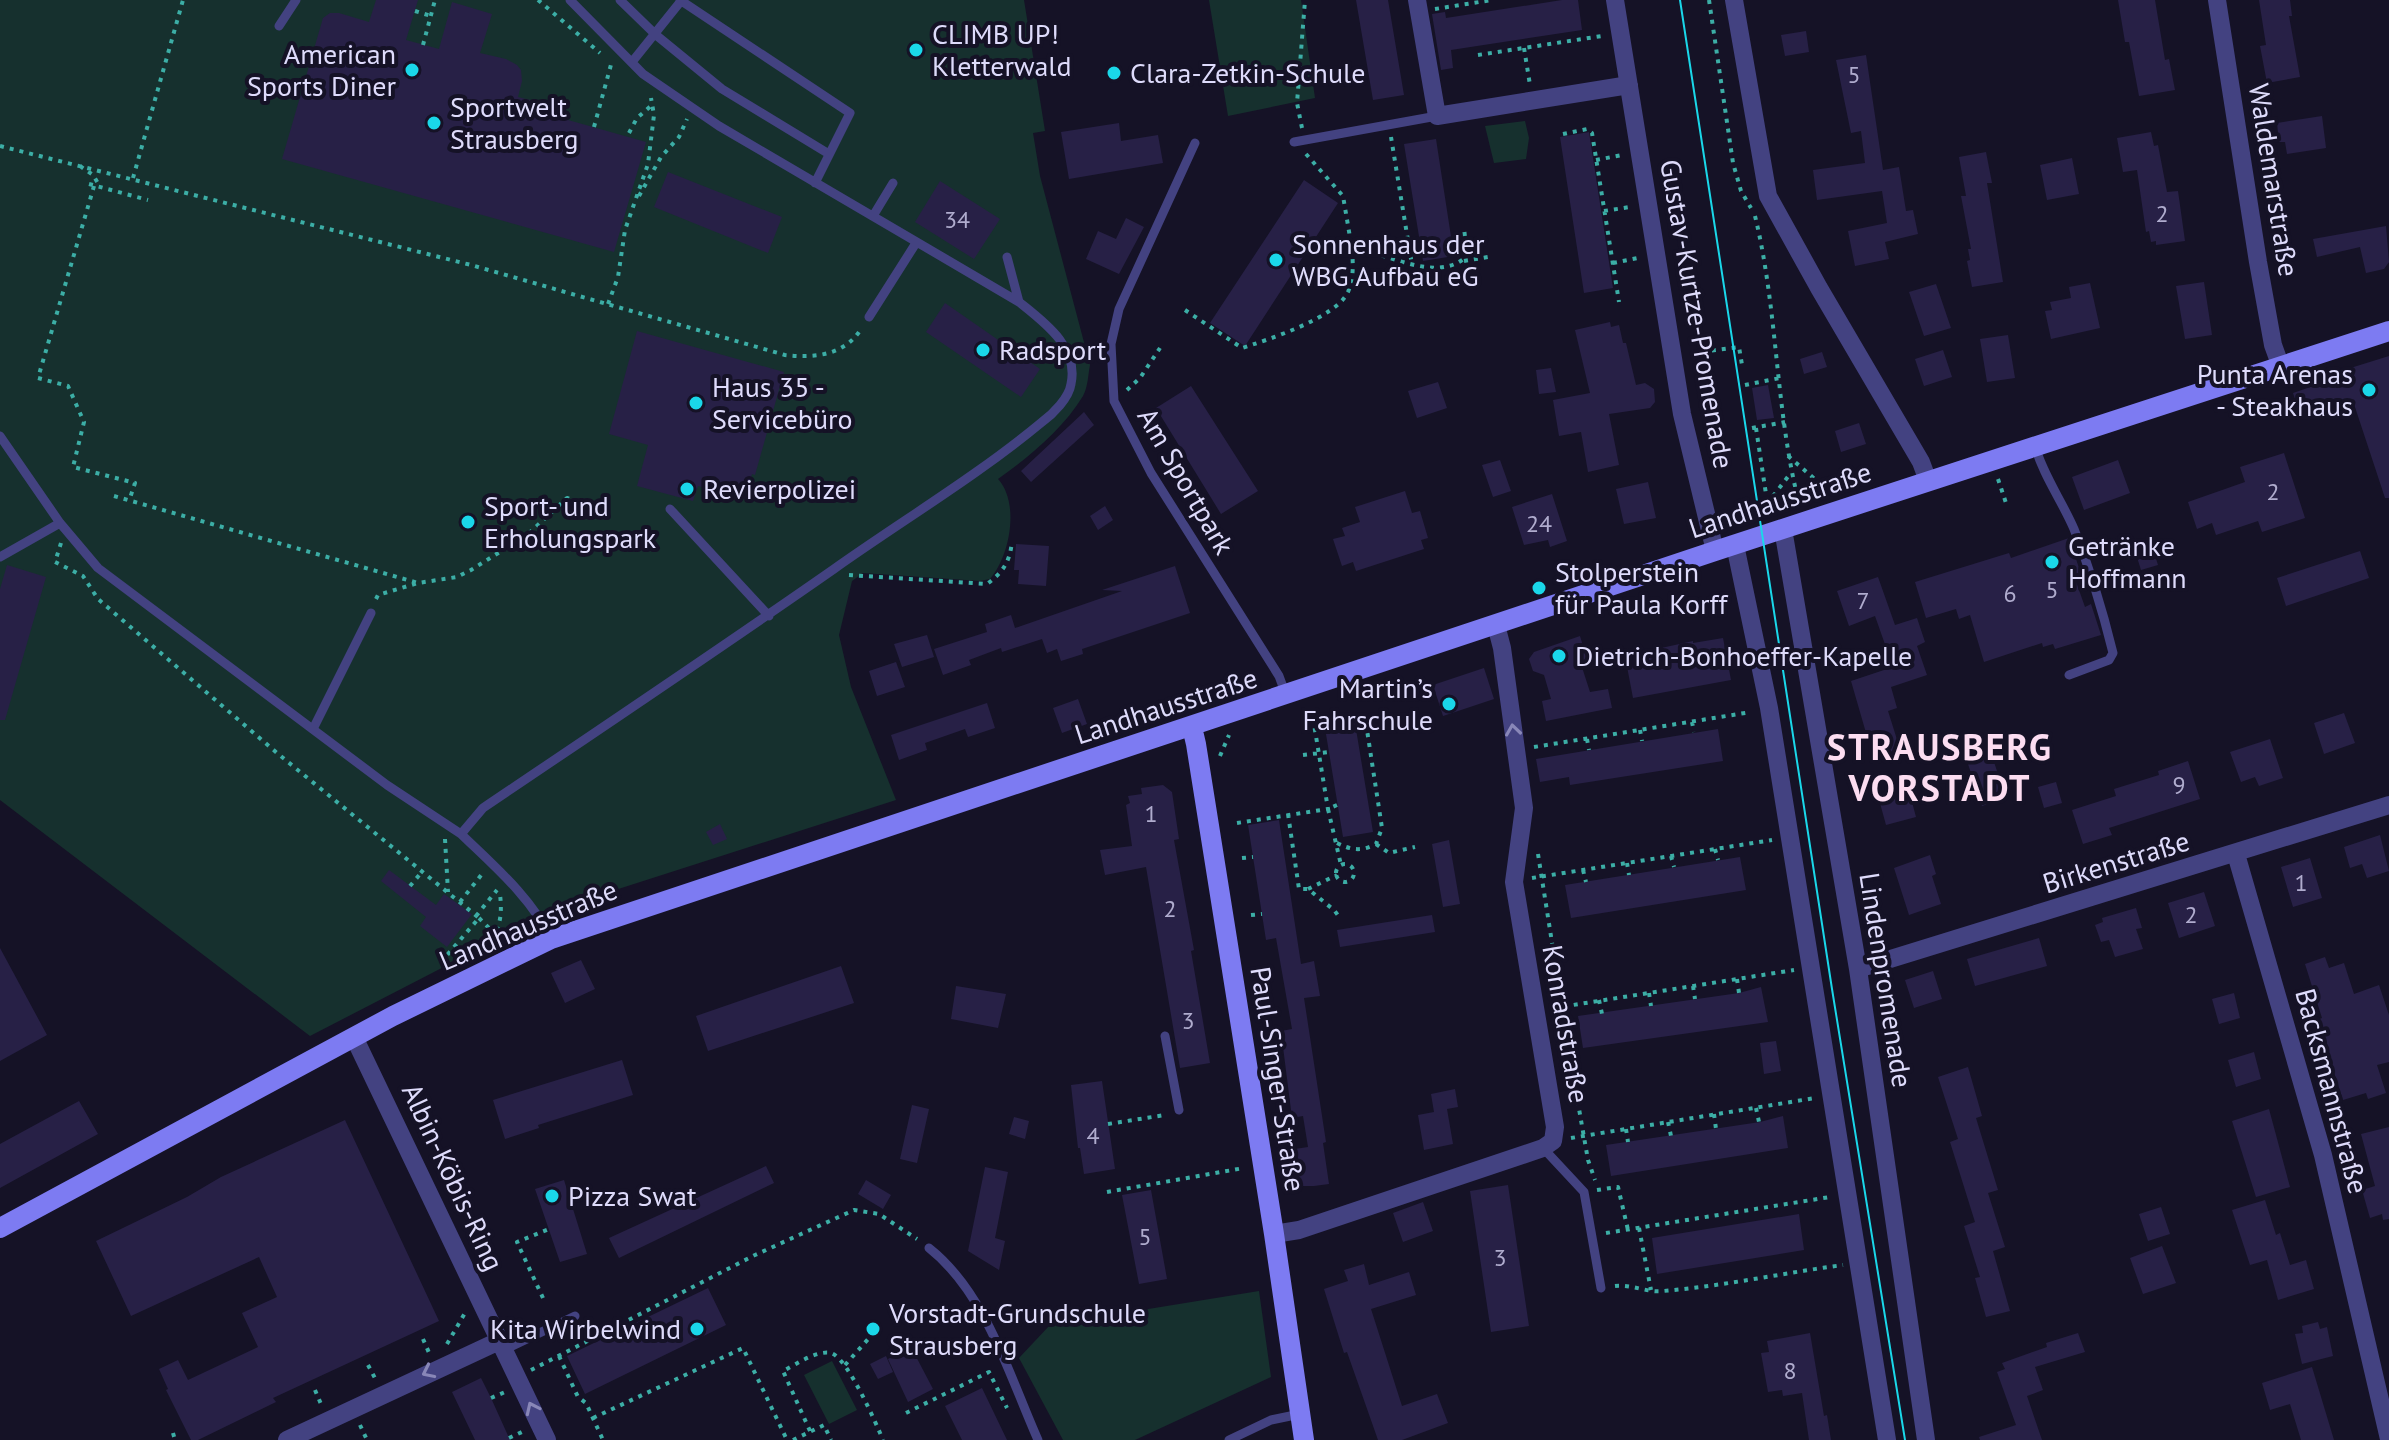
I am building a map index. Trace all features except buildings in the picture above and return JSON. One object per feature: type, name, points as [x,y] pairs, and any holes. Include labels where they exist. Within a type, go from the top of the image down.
[{"type":"street","name":"Gustav-Kurtze-Promenade","points":[[1615,0],[1682,414],[1725,548]]},
{"type":"street","points":[[1734,0],[1768,196],[1921,462],[1928,481]]},
{"type":"street","name":"Waldemarstraße","points":[[2217,0],[2258,262],[2273,345],[2281,367]]},
{"type":"street","points":[[1418,6],[1437,116],[1629,85]]},
{"type":"street","name":"Landhausstraße","points":[[0,1228],[354,1037],[551,939],[1725,548],[2389,331]]},
{"type":"street","name":"Lindenpromenade","points":[[1783,529],[1858,969],[1926,1440]]},
{"type":"street","points":[[1725,548],[1769,708],[1887,1440]]},
{"type":"street","name":"Konradstraße","points":[[1496,625],[1524,808],[1514,882],[1555,1127],[1548,1145]]},
{"type":"street","name":"Paul-Singer-Straße","points":[[1192,727],[1304,1440]]},
{"type":"street","name":"Birkenstraße","points":[[1858,969],[2389,805]]},
{"type":"street","name":"Backsmannstraße","points":[[2236,854],[2323,1155],[2389,1439]]},
{"type":"street","name":"Albin-Köbis-Ring","points":[[354,1037],[501,1346],[512,1384],[547,1440]]},
{"type":"street","points":[[1274,1234],[1299,1230],[1548,1145]]},
{"type":"street","points":[[287,1440],[437,1368],[501,1346]]},
{"type":"lane","points":[[279,26],[296,0]]},
{"type":"lane","points":[[461,834],[483,808],[769,616],[994,459],[1045,420],[1071,387],[1072,372],[1064,346],[1048,325],[1019,302],[691,107],[649,78],[570,0]]},
{"type":"lane","points":[[620,0],[656,35],[722,89],[829,154]]},
{"type":"lane","points":[[632,62],[681,0],[850,113],[815,183]]},
{"type":"lane","points":[[1294,142],[1437,116]]},
{"type":"lane","name":"Am Sportpark","points":[[1195,143],[1119,309],[1111,344],[1114,401],[1151,473],[1279,676],[1286,695]]},
{"type":"lane","points":[[873,216],[893,183]]},
{"type":"lane","points":[[869,317],[916,243]]},
{"type":"lane","points":[[1007,257],[1019,302]]},
{"type":"lane","points":[[0,436],[62,526],[98,568],[313,729],[461,834],[543,921],[551,939]]},
{"type":"lane","points":[[2035,446],[2040,465],[2051,479],[2074,530],[2113,653],[2109,660],[2069,675]]},
{"type":"lane","points":[[670,509],[769,616]]},
{"type":"lane","points":[[0,557],[62,526]]},
{"type":"lane","points":[[313,729],[371,613]]},
{"type":"lane","points":[[1165,1036],[1177,1112]]},
{"type":"lane","points":[[1548,1145],[1584,1192],[1601,1288]]},
{"type":"lane","points":[[929,1248],[966,1285],[980,1308],[1038,1440]]},
{"type":"lane","points":[[501,1346],[575,1316]]},
{"type":"lane","points":[[1229,1440],[1271,1420],[1300,1414]]},
{"type":"path","points":[[133,178],[183,0]]},
{"type":"path","points":[[423,45],[435,0]]},
{"type":"path","points":[[538,0],[595,50],[613,55],[594,127]]},
{"type":"path","points":[[1185,310],[1242,348],[1294,330],[1326,313],[1346,296],[1353,274],[1343,196],[1294,142],[1303,127],[1297,103],[1305,0]]},
{"type":"path","points":[[1418,6],[1489,0]]},
{"type":"path","points":[[1709,0],[1733,163],[1741,191],[1756,217],[1780,378],[1788,456],[1799,504]]},
{"type":"path","points":[[415,11],[431,16]]},
{"type":"path","points":[[1478,55],[1620,33]]},
{"type":"path","points":[[1524,48],[1533,101]]},
{"type":"path","points":[[608,304],[618,277],[625,230],[648,164],[653,139],[649,78]]},
{"type":"path","points":[[629,133],[637,118],[652,105]]},
{"type":"path","points":[[634,205],[661,157],[679,137],[691,107]]},
{"type":"path","points":[[1389,125],[1412,265]]},
{"type":"path","points":[[1563,134],[1587,129],[1592,133],[1619,302]]},
{"type":"path","points":[[0,146],[471,265],[785,355],[814,358],[839,350],[856,337],[869,317]]},
{"type":"path","points":[[1596,160],[1639,152]]},
{"type":"path","points":[[78,165],[93,175],[100,187]]},
{"type":"path","points":[[129,501],[135,483],[73,467],[84,422],[68,386],[38,378],[91,185],[148,200]]},
{"type":"path","points":[[106,199],[108,189]]},
{"type":"path","points":[[1604,211],[1648,203]]},
{"type":"path","points":[[1462,261],[1468,249],[1464,228]]},
{"type":"path","points":[[1352,249],[1412,265],[1433,267],[1488,257]]},
{"type":"path","points":[[1613,263],[1656,255]]},
{"type":"path","points":[[1673,355],[1739,347],[1742,365]]},
{"type":"path","points":[[1132,386],[1160,348]]},
{"type":"path","points":[[1745,385],[1780,378]]},
{"type":"path","points":[[1769,514],[1754,428],[1785,422]]},
{"type":"path","points":[[1788,456],[1831,493]]},
{"type":"path","points":[[1767,504],[1791,472]]},
{"type":"path","points":[[1998,479],[2006,503]]},
{"type":"path","points":[[114,496],[418,583]]},
{"type":"path","points":[[371,613],[378,595],[418,583],[457,577],[471,570],[527,535],[567,498],[607,512]]},
{"type":"path","points":[[62,526],[55,562],[83,576],[98,599],[277,753],[478,917],[501,940]]},
{"type":"path","points":[[833,569],[838,575],[987,584],[1001,574],[1009,562],[1012,541]]},
{"type":"path","points":[[1288,814],[1299,889],[1308,889],[1337,875],[1341,865],[1311,706]]},
{"type":"path","points":[[1516,750],[1769,708]]},
{"type":"path","points":[[1692,722],[1694,732]]},
{"type":"path","points":[[1337,843],[1358,851],[1376,844],[1382,828],[1367,730]]},
{"type":"path","points":[[1640,730],[1642,741]]},
{"type":"path","points":[[1221,768],[1219,754],[1230,733]]},
{"type":"path","points":[[1587,739],[1589,750]]},
{"type":"path","points":[[1303,755],[1329,752]]},
{"type":"path","points":[[1237,823],[1337,805]]},
{"type":"path","points":[[445,825],[448,892]]},
{"type":"path","points":[[1514,882],[1790,837]]},
{"type":"path","points":[[1376,844],[1389,853],[1415,847]]},
{"type":"path","points":[[1537,848],[1588,1160],[1598,1190]]},
{"type":"path","points":[[1715,849],[1718,860]]},
{"type":"path","points":[[1671,856],[1674,867]]},
{"type":"path","points":[[1242,858],[1253,857]]},
{"type":"path","points":[[459,902],[490,863]]},
{"type":"path","points":[[1627,863],[1629,875]]},
{"type":"path","points":[[1337,875],[1346,881],[1353,876],[1350,866],[1341,865]]},
{"type":"path","points":[[1583,870],[1586,882]]},
{"type":"path","points":[[410,886],[421,873]]},
{"type":"path","points":[[445,967],[442,961],[499,888],[501,912],[494,934],[475,953]]},
{"type":"path","points":[[1308,889],[1340,918]]},
{"type":"path","points":[[1251,915],[1262,914]]},
{"type":"path","points":[[1536,1011],[1809,968]]},
{"type":"path","points":[[1737,979],[1739,993]]},
{"type":"path","points":[[1693,986],[1695,999]]},
{"type":"path","points":[[1649,993],[1651,1006]]},
{"type":"path","points":[[1599,1000],[1602,1014]]},
{"type":"path","points":[[1548,1145],[1584,1136],[1832,1095]]},
{"type":"path","points":[[1756,1108],[1759,1122]]},
{"type":"path","points":[[1108,1124],[1177,1112]]},
{"type":"path","points":[[1714,1114],[1716,1129]]},
{"type":"path","points":[[1668,1122],[1671,1136]]},
{"type":"path","points":[[1626,1129],[1628,1142]]},
{"type":"path","points":[[1107,1192],[1244,1168]]},
{"type":"path","points":[[1584,1192],[1618,1187],[1628,1230]]},
{"type":"path","points":[[1592,1236],[1754,1212],[1847,1194]]},
{"type":"path","points":[[491,1398],[559,1356],[598,1339],[755,1255],[854,1210],[879,1214],[929,1248]]},
{"type":"path","points":[[1639,1228],[1651,1290]]},
{"type":"path","points":[[543,1298],[517,1242],[549,1229]]},
{"type":"path","points":[[1601,1288],[1628,1284],[1658,1292],[1703,1288],[1857,1263]]},
{"type":"path","points":[[437,1368],[467,1310]]},
{"type":"path","points":[[845,1365],[878,1328]]},
{"type":"path","points":[[593,1418],[743,1348],[790,1440],[824,1425],[831,1440]]},
{"type":"path","points":[[810,1431],[783,1371],[824,1353],[834,1354],[845,1365],[883,1440]]},
{"type":"path","points":[[559,1356],[603,1440]]},
{"type":"path","points":[[906,1413],[989,1372],[1007,1410]]},
{"type":"path","points":[[509,1438],[526,1430]]},
{"type":"path","points":[[173,1433],[175,1440]]},
{"type":"green space","name":"Sport- und Erholungspark","points":[[0,0],[1024,0],[1045,131],[1033,133],[1040,176],[1090,365],[1088,381],[1083,396],[1055,431],[998,479],[1009,502],[1010,529],[1003,557],[990,579],[980,581],[863,573],[852,581],[839,635],[851,687],[896,800],[556,909],[310,1036],[0,800]]},
{"type":"green space","points":[[1209,0],[1301,0],[1315,98],[1228,116]]},
{"type":"green space","points":[[1525,121],[1529,138],[1526,159],[1494,163],[1485,126]]},
{"type":"green space","points":[[1259,1291],[1271,1377],[1135,1440],[1063,1440],[1019,1358],[1050,1325]]},
{"type":"green space","points":[[832,1361],[857,1410],[829,1424],[804,1375]]},
{"type":"tram line","points":[[1680,0],[1832,989],[1905,1440]]},
{"type":"place","name":"CLIMB UP! Kletterwald","points":[[916,50]]},
{"type":"place","name":"American Sports Diner","points":[[412,70]]},
{"type":"place","name":"Clara-Zetkin-Schule","points":[[1114,73]]},
{"type":"place","name":"Sportwelt Strausberg","points":[[434,123]]},
{"type":"place","name":"Sonnenhaus der WBG Aufbau eG","points":[[1276,260]]},
{"type":"place","name":"Radsport","points":[[983,350]]},
{"type":"place","name":"Punta Arenas - Steakhaus","points":[[2369,390]]},
{"type":"place","name":"Haus 35 - Servicebüro","points":[[696,403]]},
{"type":"place","name":"Revierpolizei","points":[[687,489]]},
{"type":"place","name":"Sport- und Erholungspark","points":[[468,522]]},
{"type":"place","name":"Getränke Hoffmann","points":[[2052,562]]},
{"type":"place","name":"Stolperstein für Paula Korff","points":[[1539,588]]},
{"type":"place","name":"Dietrich-Bonhoeffer-Kapelle","points":[[1559,656]]},
{"type":"place","name":"Martin’s Fahrschule","points":[[1449,704]]},
{"type":"place","name":"Pizza Swat","points":[[552,1196]]},
{"type":"place","name":"Kita Wirbelwind","points":[[697,1329]]},
{"type":"place","name":"Vorstadt-Grundschule Strausberg","points":[[873,1329]]},
{"type":"district","name":"STRAUSBERG VORSTADT","points":[[1940,768]]}]
